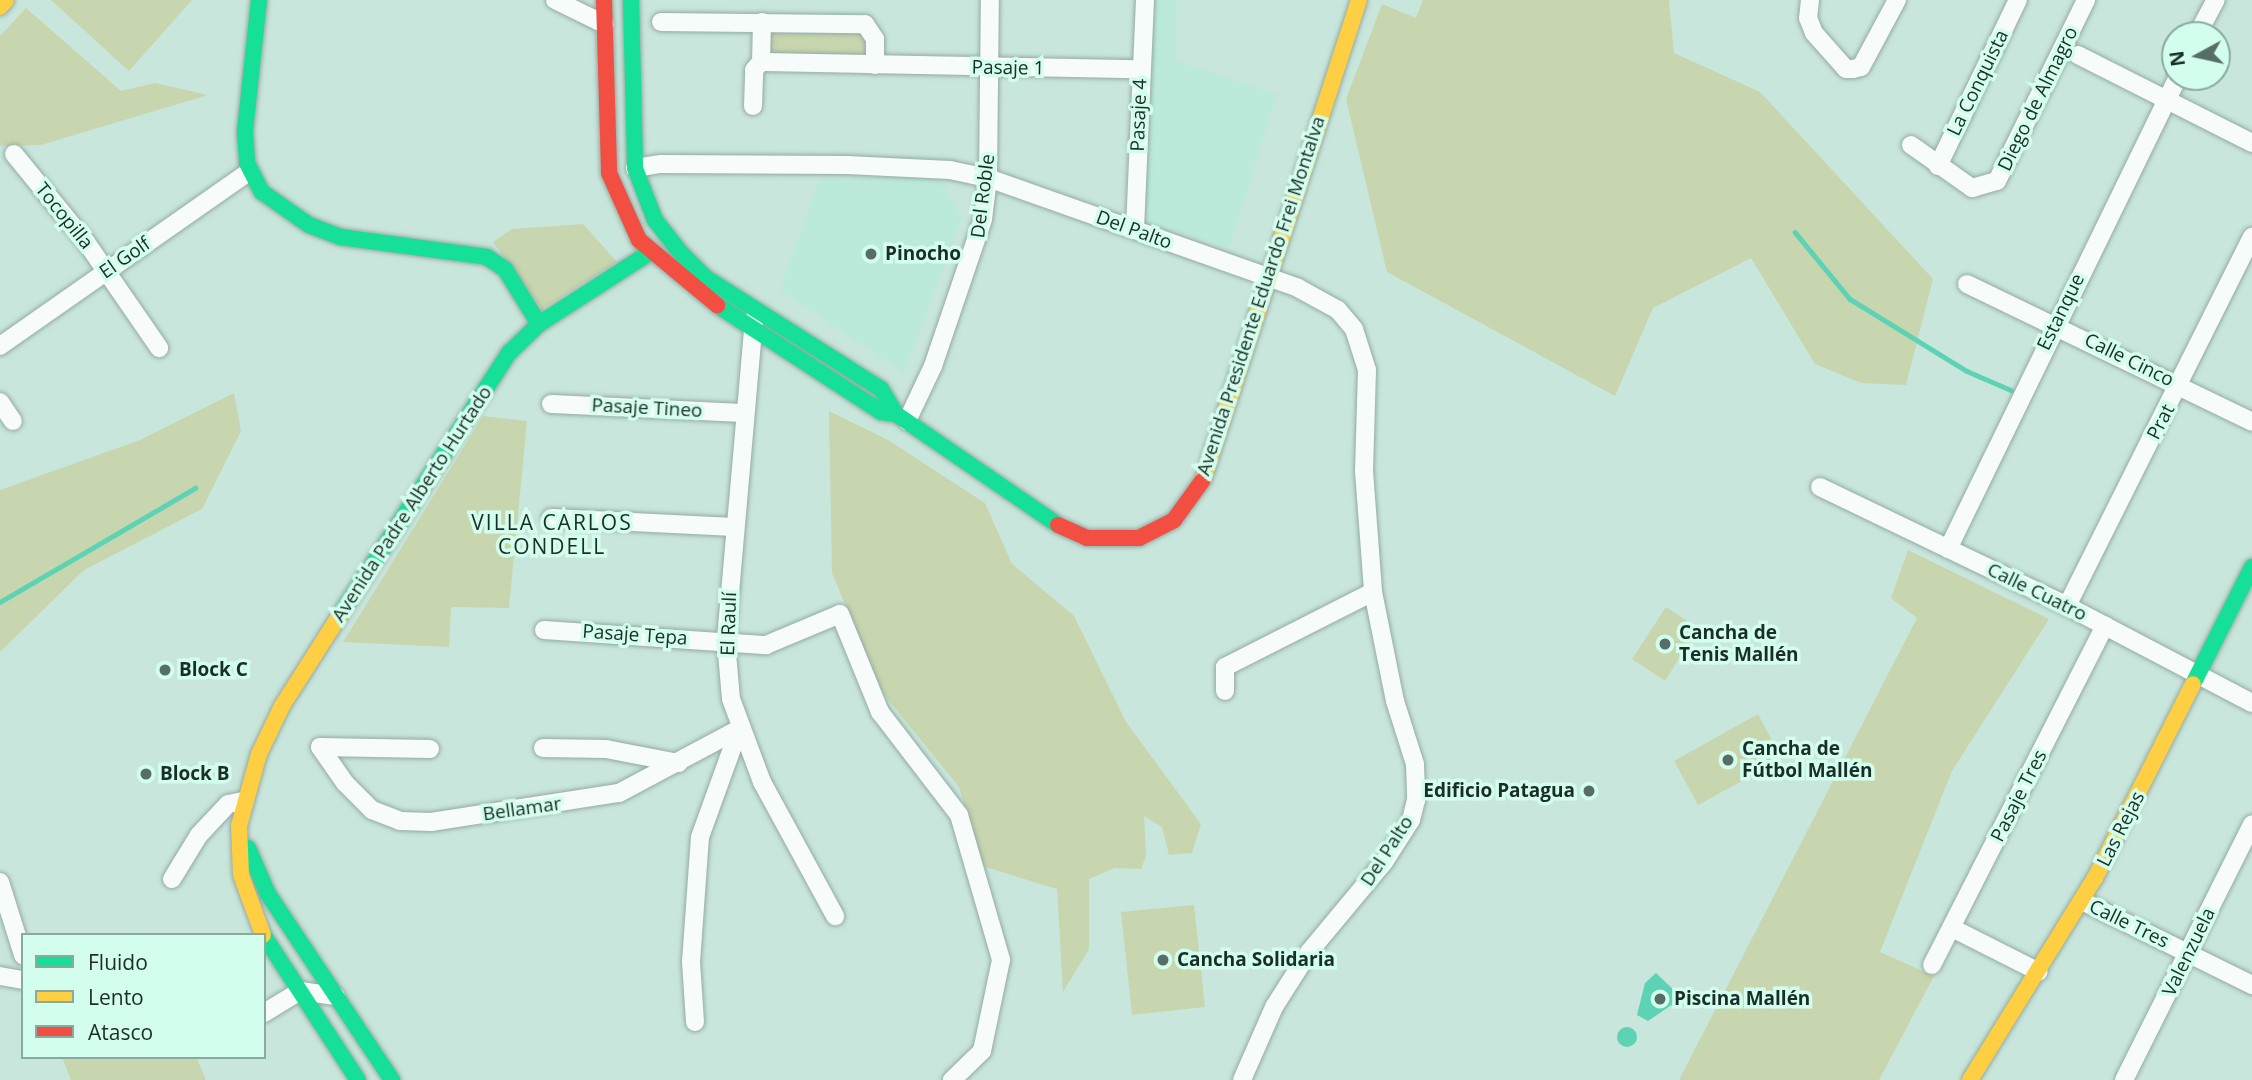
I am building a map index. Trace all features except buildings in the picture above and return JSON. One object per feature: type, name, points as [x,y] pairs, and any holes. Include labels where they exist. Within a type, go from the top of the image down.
[{"type":"street","points":[[0,7],[6,0]]},
{"type":"street","points":[[259,0],[245,100],[250,171],[270,200],[309,225],[340,237],[496,261],[540,324]]},
{"type":"street","points":[[555,0],[604,24]]},
{"type":"street","name":"Avenida Presidente Eduardo Frei Montalva","points":[[604,0],[609,173],[624,214],[649,253],[754,318]]},
{"type":"street","name":"Avenida Presidente Eduardo Frei Montalva","points":[[631,0],[635,168],[649,207],[664,233],[706,278],[754,318],[881,412],[902,417],[1075,534],[1113,541],[1152,533],[1184,510],[1208,469],[1359,0]]},
{"type":"street","name":"Del Roble","points":[[902,417],[933,366],[976,250],[988,178],[990,0]]},
{"type":"street","name":"Pasaje 4","points":[[1135,229],[1145,0]]},
{"type":"street","points":[[1809,9],[1814,33],[1846,69],[1861,67],[1897,0]]},
{"type":"street","name":"La Conquista","points":[[1938,166],[2018,0]]},
{"type":"street","name":"Diego de Almagro","points":[[1938,166],[1972,188],[1981,188],[1997,181],[2086,0]]},
{"type":"street","points":[[2205,21],[2216,0]]},
{"type":"street","points":[[661,22],[865,24],[876,39],[875,65]]},
{"type":"street","points":[[753,106],[754,70],[761,62],[762,22]]},
{"type":"street","points":[[2078,55],[2252,142]]},
{"type":"street","name":"Pasaje 1","points":[[761,62],[1141,69]]},
{"type":"street","name":"Estanque","points":[[1948,549],[2054,324],[2171,91]]},
{"type":"street","points":[[1911,145],[1938,166]]},
{"type":"street","name":"Tocopilla","points":[[14,155],[106,271],[159,348]]},
{"type":"street","name":"Del Palto","points":[[635,168],[661,164],[847,165],[950,170],[988,178],[1315,296],[1338,310],[1363,347],[1368,400],[1364,471],[1373,592],[1395,701],[1416,764],[1411,820],[1384,862],[1295,973],[1265,1024],[1242,1080]]},
{"type":"street","name":"El Golf","points":[[0,346],[250,171]]},
{"type":"street","points":[[649,207],[649,253],[706,278]]},
{"type":"street","name":"Prat","points":[[2067,606],[2252,237]]},
{"type":"street","name":"Avenida Padre Alberto Hurtado","points":[[263,933],[241,875],[243,806],[260,754],[308,664],[509,353],[540,324],[649,253]]},
{"type":"street","name":"Calle Cinco","points":[[1967,284],[2252,422]]},
{"type":"street","name":"El Raulí","points":[[754,318],[726,642],[731,699],[739,729],[835,916]]},
{"type":"street","points":[[0,402],[13,421]]},
{"type":"street","name":"Pasaje Tineo","points":[[551,404],[744,413]]},
{"type":"street","name":"Calle Cuatro","points":[[1819,487],[2067,606],[2252,703]]},
{"type":"street","points":[[551,518],[735,527]]},
{"type":"street","name":"Las Rejas","points":[[1970,1080],[2082,901],[2199,677],[2252,567]]},
{"type":"street","points":[[1225,691],[1225,667],[1373,592]]},
{"type":"street","name":"Pasaje Tepa","points":[[544,630],[766,645],[839,614],[880,712],[959,815],[1001,960],[982,1051],[952,1080]]},
{"type":"street","name":"Pasaje Tres","points":[[1932,965],[2105,626]]},
{"type":"street","points":[[695,1022],[691,962],[700,837],[739,729]]},
{"type":"street","name":"Bellamar","points":[[430,749],[320,747],[345,783],[372,810],[414,822],[602,798],[678,764],[739,729]]},
{"type":"street","points":[[543,748],[607,750],[678,764]]},
{"type":"street","points":[[172,879],[199,835],[228,804],[243,806],[259,878],[392,1080]]},
{"type":"street","name":"Valenzuela","points":[[2124,1080],[2252,824]]},
{"type":"street","points":[[0,882],[21,950]]},
{"type":"street","name":"Calle Tres","points":[[2082,901],[2252,985]]},
{"type":"street","points":[[1952,928],[2039,972]]},
{"type":"street","name":"Avenida Padre Alberto Hurtado","points":[[266,939],[358,1080]]},
{"type":"street","points":[[300,991],[306,951]]},
{"type":"street","points":[[0,976],[21,980]]},
{"type":"street","points":[[266,1012],[300,991],[336,996]]},
{"type":"shaded area","points":[[51,0],[192,0],[129,71]]},
{"type":"shaded area","points":[[1147,0],[1177,0],[1176,61],[1277,94],[1229,248],[1136,220]]},
{"type":"shaded area","points":[[1423,0],[1669,0],[1674,53],[1760,92],[1933,279],[1906,385],[1861,383],[1815,364],[1751,258],[1653,308],[1615,396],[1387,272],[1346,99],[1382,4],[1416,18]]},
{"type":"shaded area","points":[[26,8],[121,91],[155,83],[208,95],[41,145],[0,146],[0,36]]},
{"type":"shaded area","points":[[768,29],[866,30],[867,58],[768,55]]},
{"type":"shaded area","name":"Pinocho","points":[[922,177],[944,183],[962,219],[904,373],[780,290],[819,179]]},
{"type":"shaded area","points":[[583,224],[617,262],[542,309],[493,242],[512,229]]},
{"type":"shaded area","points":[[234,393],[241,431],[202,509],[84,570],[0,652],[0,490],[140,440]]},
{"type":"shaded area","points":[[829,411],[888,440],[985,503],[1012,564],[1074,616],[1126,722],[1201,824],[1192,853],[1169,855],[1162,827],[1144,816],[1146,856],[1141,869],[1115,868],[1089,879],[1089,949],[1063,992],[1057,889],[982,866],[959,787],[882,692],[832,573]]},
{"type":"shaded area","points":[[483,416],[527,421],[509,608],[451,607],[449,647],[343,642]]},
{"type":"shaded area","points":[[1908,550],[2049,619],[1952,771],[1880,952],[1934,976],[1879,1080],[1679,1080],[1917,618],[1891,598]]},
{"type":"shaded area","name":"Cancha de Tenis Mallén","points":[[1666,607],[1698,628],[1665,681],[1632,659]]},
{"type":"shaded area","name":"Cancha de Fútbol Mallén","points":[[1758,714],[1782,759],[1698,805],[1674,761]]},
{"type":"shaded area","name":"Cancha Solidaria","points":[[1194,905],[1205,1007],[1132,1015],[1121,912]]},
{"type":"shaded area","name":"Piscina Mallén","points":[[1656,973],[1679,995],[1676,1002],[1648,1021],[1637,1015],[1645,983]]},
{"type":"shaded area","name":"Piscina Mallén","points":[[1623,1027],[1631,1027],[1637,1037],[1631,1047],[1623,1047],[1617,1041],[1617,1033]]},
{"type":"shaded area","points":[[63,1059],[197,1059],[206,1080],[71,1080]]},
{"type":"waterway","points":[[1795,232],[1850,299],[1967,371],[2011,390]]},
{"type":"waterway","points":[[0,602],[195,488]]},
{"type":"traffic: fast","points":[[259,0],[245,132],[247,163],[262,192],[309,225],[340,237],[487,257],[505,269],[539,324]]},
{"type":"traffic: fast","points":[[631,0],[635,168],[655,220],[679,251],[706,278],[881,389],[896,414],[1058,525]]},
{"type":"traffic: fast","points":[[340,615],[509,353],[539,324],[649,253]]},
{"type":"traffic: fast","points":[[717,305],[881,412],[896,414]]},
{"type":"traffic: fast","points":[[2193,684],[2252,567]]},
{"type":"traffic: fast","points":[[248,848],[268,894],[392,1080]]},
{"type":"traffic: fast","points":[[266,939],[358,1080]]},
{"type":"traffic: slow","points":[[0,7],[6,0]]},
{"type":"traffic: slow","points":[[1203,480],[1359,0]]},
{"type":"traffic: slow","points":[[262,933],[241,875],[239,826],[259,754],[282,706],[340,615]]},
{"type":"traffic: slow","points":[[1970,1080],[2095,878],[2193,684]]},
{"type":"traffic: jam","points":[[604,0],[609,173],[639,240],[717,305]]},
{"type":"traffic: jam","points":[[1058,525],[1087,538],[1139,538],[1174,520],[1203,480]]},
{"type":"place","name":"Pinocho","points":[[871,254]]},
{"type":"place","name":"Cancha de Tenis Mallén","points":[[1665,644]]},
{"type":"place","name":"Block C","points":[[165,670]]},
{"type":"place","name":"Cancha de Fútbol Mallén","points":[[1728,760]]},
{"type":"place","name":"Block B","points":[[146,774]]},
{"type":"place","name":"Edificio Patagua","points":[[1589,791]]},
{"type":"place","name":"Cancha Solidaria","points":[[1163,960]]},
{"type":"place","name":"Piscina Mallén","points":[[1660,999]]},
{"type":"district","name":"VILLA CARLOS CONDELL","points":[[552,534]]}]
